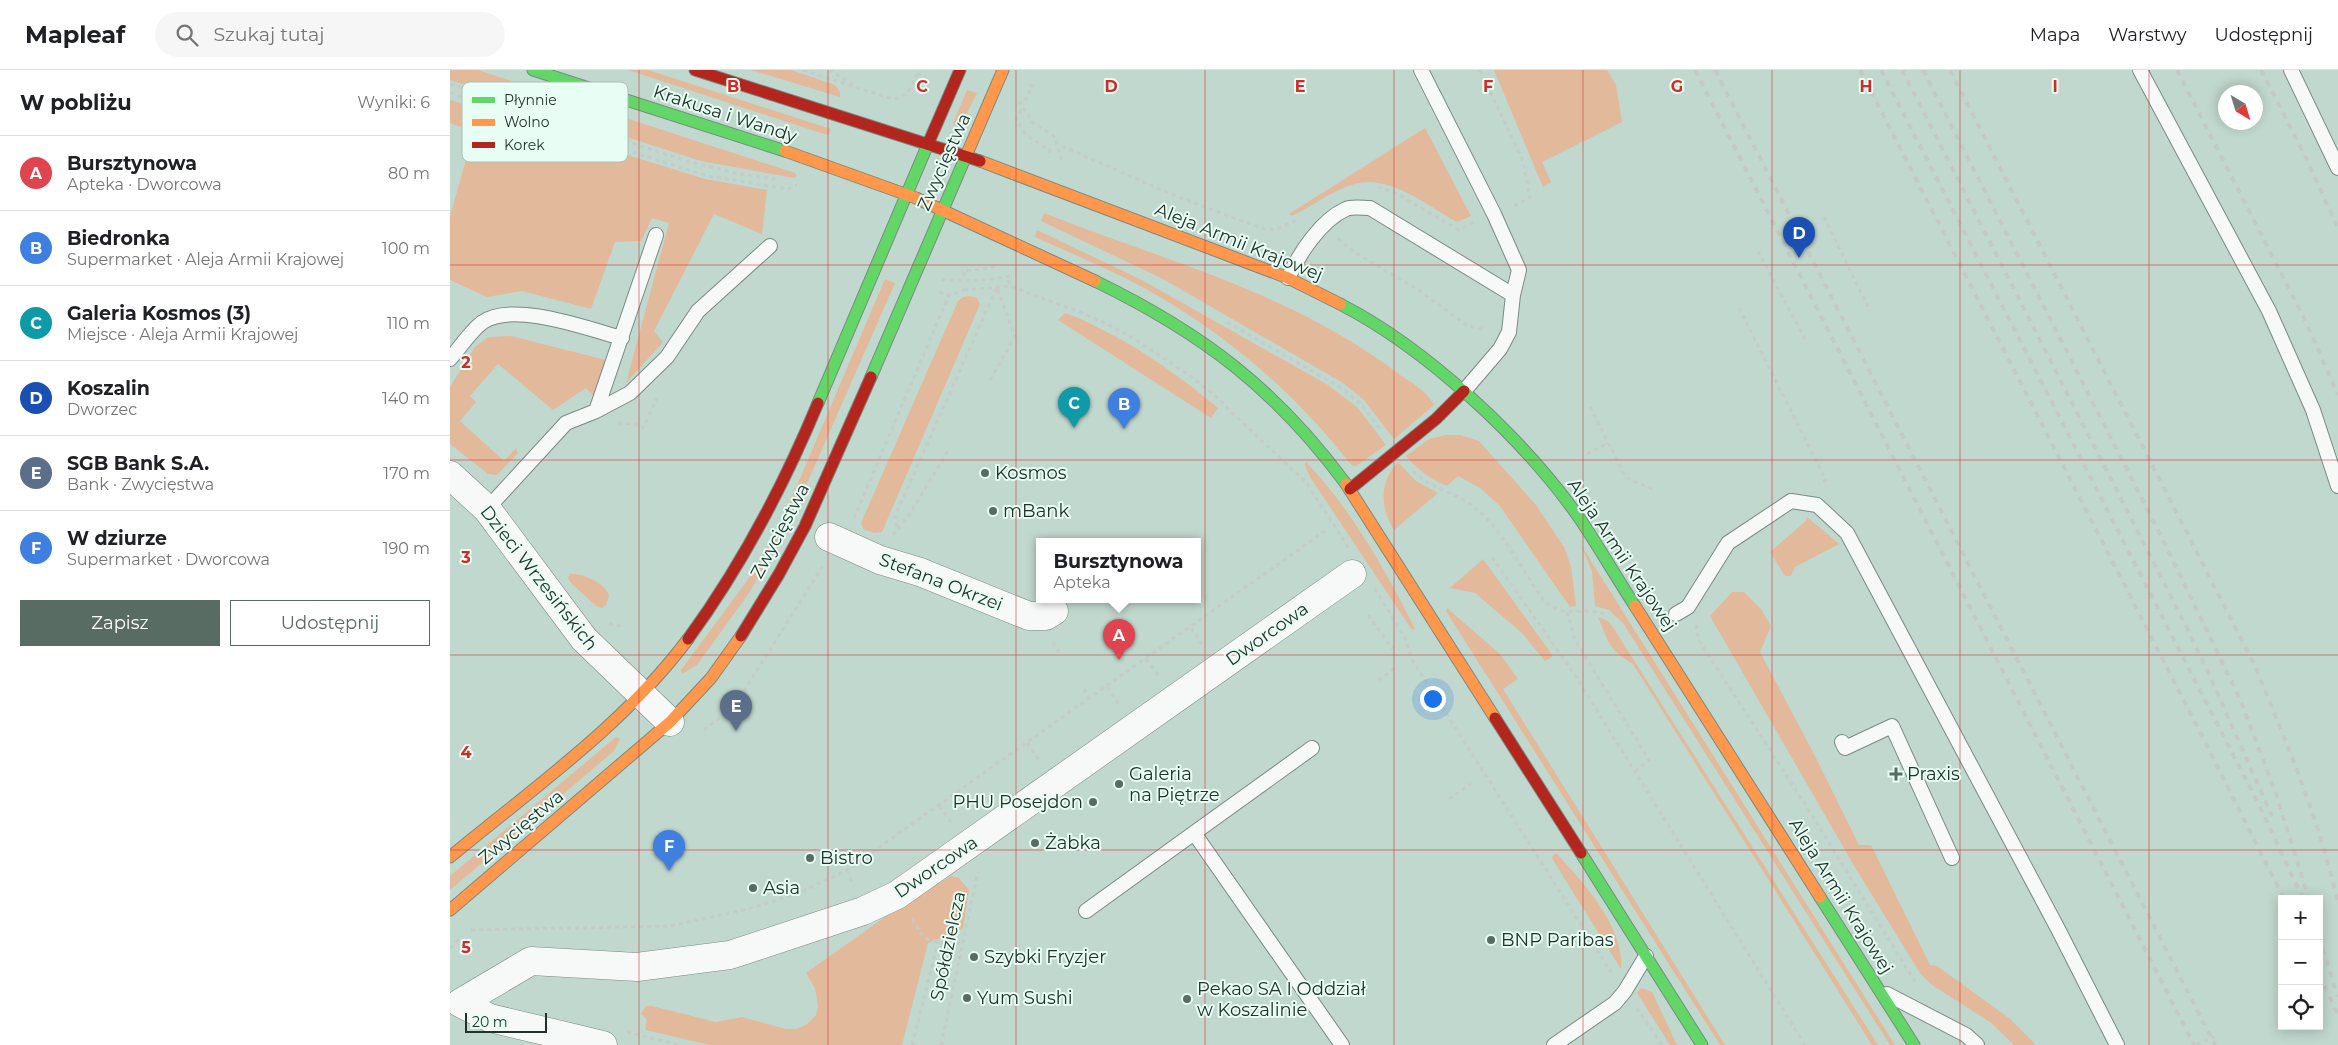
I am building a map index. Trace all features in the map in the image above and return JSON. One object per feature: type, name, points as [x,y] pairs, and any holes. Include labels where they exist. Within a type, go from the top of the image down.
[{"type":"street","name":"Krakusa i Wandy","points":[[533,70],[570,82]]},
{"type":"street","name":"Krakusa i Wandy","points":[[695,70],[967,156]]},
{"type":"street","name":"Zwycięstwa","points":[[450,857],[596,734],[640,694],[672,658],[699,623],[738,566],[765,521],[792,465],[960,70]]},
{"type":"street","name":"Zwycięstwa","points":[[450,910],[670,722],[711,678],[738,642],[805,526],[832,468],[1003,70]]},
{"type":"street","name":"Krakusa i Wandy","points":[[628,101],[833,167],[906,194]]},
{"type":"street","name":"Aleja Armii Krajowej","points":[[967,156],[1288,278],[1347,308],[1401,343],[1464,391],[1533,461],[1579,518],[1914,1045]]},
{"type":"street","points":[[906,194],[1114,289],[1172,321],[1226,358],[1299,427],[1350,489],[1702,1045]]},
{"type":"street","points":[[1350,489],[1436,419],[1464,391]]},
{"type":"street","name":"Dzieci Wrzesińskich","points":[[450,475],[486,509],[568,621],[596,652],[670,722]]},
{"type":"street","name":"Stefana Okrzei","points":[[840,531],[880,560],[920,572],[1029,616],[1046,616],[1054,611]]},
{"type":"street","name":"Dworcowa","points":[[455,1007],[531,961],[638,967],[730,955],[863,911],[897,895],[968,845],[1354,591]]},
{"type":"street","points":[[455,1007],[490,1018],[603,1045]]},
{"type":"lane","points":[[1421,70],[1494,214],[1519,270],[1513,295],[1509,332],[1500,349],[1464,391]]},
{"type":"lane","points":[[2140,70],[2269,311],[2313,410],[2338,486]]},
{"type":"lane","points":[[2291,70],[2338,168]]},
{"type":"lane","points":[[1288,278],[1300,253],[1322,227],[1347,208],[1370,208],[1513,295]]},
{"type":"lane","points":[[596,412],[656,235]]},
{"type":"lane","points":[[486,509],[566,423],[596,412],[630,393],[667,357],[698,311],[770,246]]},
{"type":"lane","points":[[450,360],[483,322],[508,314],[539,316],[622,338]]},
{"type":"lane","points":[[1676,614],[1688,607],[1728,543],[1791,501],[1817,504],[1847,533],[2117,1045]]},
{"type":"lane","points":[[1842,742],[1845,748],[1892,726],[1952,858]]},
{"type":"lane","points":[[1086,911],[1312,748]]},
{"type":"lane","points":[[1194,833],[1342,1045]]},
{"type":"lane","points":[[1554,1045],[1615,1003],[1631,982],[1646,956]]},
{"type":"lane","points":[[1879,990],[1966,1035],[1977,1045]]},
{"type":"path","points":[[803,70],[861,90],[898,99],[908,92],[919,70]]},
{"type":"path","points":[[829,70],[836,72],[861,90]]},
{"type":"path","points":[[1480,70],[1523,160],[1530,198],[1509,208]]},
{"type":"path","points":[[917,74],[925,76]]},
{"type":"path","points":[[450,84],[462,88]]},
{"type":"path","points":[[450,93],[462,97]]},
{"type":"path","points":[[1014,97],[1023,105],[1032,122],[1055,137],[1061,157],[1060,161]]},
{"type":"path","points":[[1020,110],[1016,119],[1023,131],[1035,142],[1052,149],[1048,157]]},
{"type":"path","points":[[628,142],[690,162],[736,173],[779,180]]},
{"type":"path","points":[[1062,146],[1174,195],[1264,229],[1278,229],[1305,216]]},
{"type":"path","points":[[628,151],[697,173],[788,189]]},
{"type":"path","points":[[788,181],[800,184]]},
{"type":"path","points":[[1372,186],[1389,190],[1459,230],[1474,222]]},
{"type":"path","points":[[1824,217],[1870,311]]},
{"type":"path","points":[[1334,234],[1354,252],[1411,285],[1468,326],[1495,331]]},
{"type":"path","points":[[1758,251],[1807,343]]},
{"type":"path","points":[[964,276],[964,271],[1005,266]]},
{"type":"path","points":[[944,280],[1004,277],[1011,276],[1016,271]]},
{"type":"path","points":[[964,290],[965,284]]},
{"type":"path","points":[[939,292],[949,295],[964,290],[1010,286]]},
{"type":"path","points":[[990,380],[1015,336],[997,287]]},
{"type":"path","points":[[949,448],[909,514],[897,527],[895,516],[997,287]]},
{"type":"path","points":[[840,531],[949,295]]},
{"type":"path","points":[[1739,308],[1826,480],[1791,501]]},
{"type":"path","points":[[612,423],[634,424],[644,428],[667,375],[667,357]]},
{"type":"path","points":[[1590,407],[1626,478],[1653,489]]},
{"type":"path","points":[[1587,454],[1608,443]]},
{"type":"path","points":[[1410,469],[1424,481],[1474,506],[1493,526],[1544,600],[1554,609],[1567,612],[1597,612]]},
{"type":"path","points":[[467,930],[670,926],[748,910],[801,892],[847,870],[1330,528]]},
{"type":"path","points":[[1492,557],[1573,672],[1805,1045]]},
{"type":"path","points":[[1354,591],[1394,649]]},
{"type":"path","points":[[1567,612],[1575,640],[1649,760],[1635,771]]},
{"type":"path","points":[[1695,617],[1698,623],[1696,630],[1700,642],[1810,812],[1922,991]]},
{"type":"path","points":[[607,622],[623,627]]},
{"type":"path","points":[[1378,680],[1398,666]]},
{"type":"path","points":[[1084,689],[1090,699]]},
{"type":"path","points":[[1449,798],[1471,784]]},
{"type":"path","name":"Spółdzielcza","points":[[939,806],[981,864],[976,879],[941,1045]]},
{"type":"path","points":[[897,895],[924,938],[950,945],[963,942]]},
{"type":"path","points":[[912,1045],[938,942]]},
{"type":"path","points":[[1632,1001],[1662,1045]]},
{"type":"path","points":[[2197,1045],[2217,1035]]},
{"type":"shaded area","points":[[450,70],[478,70],[515,82],[462,82],[462,84],[450,80]]},
{"type":"shaded area","points":[[628,70],[648,70],[831,129],[829,135],[821,133]]},
{"type":"shaded area","points":[[751,70],[791,70],[835,85],[840,92],[840,97]]},
{"type":"shaded area","points":[[1494,70],[1607,70],[1616,85],[1622,122],[1542,162],[1551,182],[1543,187]]},
{"type":"shaded area","points":[[967,90],[977,93],[961,125],[956,126],[953,123]]},
{"type":"shaded area","points":[[450,100],[462,104],[462,128],[450,123]]},
{"type":"shaded area","points":[[628,119],[795,173],[797,176],[794,178],[701,161],[628,137]]},
{"type":"shaded area","points":[[1425,128],[1471,216],[1457,222],[1406,192],[1378,183],[1365,182],[1336,191],[1292,216],[1289,214]]},
{"type":"shaded area","points":[[628,155],[705,179],[767,190],[762,234],[714,214],[654,331],[663,342],[626,383],[669,223],[652,218],[641,241],[615,242],[591,309],[522,291],[487,297],[450,280],[450,216],[465,162],[628,162]]},
{"type":"shaded area","points":[[1044,213],[1183,264],[1273,301],[1317,322],[1360,347],[1424,392],[1434,405],[1394,439],[1364,400],[1343,383],[1163,279],[1041,221]]},
{"type":"shaded area","points":[[1037,230],[1140,279],[1328,385],[1357,407],[1386,445],[1356,466],[1352,466],[1332,441],[1289,396],[1243,354],[1218,335],[1134,282],[1035,237]]},
{"type":"shaded area","points":[[885,279],[895,283],[791,520],[749,593],[697,665],[682,674],[681,670],[752,574],[784,516]]},
{"type":"shaded area","points":[[963,297],[977,298],[980,304],[882,532],[874,533],[863,529],[861,523],[958,301]]},
{"type":"shaded area","points":[[1065,313],[1075,316],[1134,347],[1177,376],[1218,408],[1211,418],[1058,320]]},
{"type":"shaded area","points":[[511,336],[606,360],[595,398],[586,388],[553,410],[498,364],[470,396],[476,402],[460,421],[504,461],[516,448],[518,453],[497,475],[488,474],[450,444],[450,387],[475,347],[488,337]]},
{"type":"shaded area","points":[[1446,435],[1460,435],[1479,441],[1536,505],[1564,547],[1571,566],[1576,606],[1570,607],[1500,506],[1480,488],[1458,476],[1447,486],[1425,474],[1406,456],[1429,439]]},
{"type":"shaded area","points":[[1306,462],[1337,499],[1366,541],[1393,586],[1415,629],[1412,630],[1310,477],[1305,465]]},
{"type":"shaded area","points":[[1398,462],[1416,481],[1438,493],[1394,530],[1386,513],[1384,495],[1387,478]]},
{"type":"shaded area","points":[[1807,517],[1839,544],[1795,567],[1791,576],[1785,576],[1770,552],[1806,521]]},
{"type":"shaded area","points":[[1581,545],[1895,1045],[1890,1045],[1623,623],[1609,610],[1595,606],[1592,571]]},
{"type":"shaded area","points":[[1483,559],[1553,656],[1545,661],[1522,633],[1475,593],[1450,588]]},
{"type":"shaded area","points":[[570,574],[581,575],[599,583],[609,596],[606,605],[602,608],[596,606],[570,582],[568,578]]},
{"type":"shaded area","points":[[1732,592],[1744,592],[1761,609],[1771,626],[1760,652],[1859,845],[1871,845],[1930,965],[1937,966],[2009,1018],[2036,1045],[2014,1045],[1990,1022],[1932,985],[1920,973],[1856,869],[1710,616]]},
{"type":"shaded area","points":[[1447,608],[1500,654],[1518,679],[1503,689],[1725,1045],[1720,1045],[1446,611]]},
{"type":"shaded area","points":[[1598,617],[1608,621],[1614,629],[1878,1045],[1872,1045],[1633,664],[1610,645]]},
{"type":"shaded area","points":[[616,737],[620,739],[614,751],[450,890],[450,876]]},
{"type":"shaded area","points":[[1556,853],[1589,891],[1609,921],[1620,953],[1621,969],[1553,860],[1552,857]]},
{"type":"shaded area","points":[[951,876],[959,878],[969,890],[963,928],[928,943],[902,1045],[710,1045],[646,1030],[647,1020],[641,1014],[646,1006],[716,1022],[742,1017],[786,1029],[797,1029],[807,1024],[816,1015],[818,1007],[815,988],[806,973],[909,900]]},
{"type":"shaded area","points":[[1641,988],[1652,992],[1677,1045],[1670,1045],[1637,993]]},
{"type":"railway","points":[[1695,70],[2194,1045]]},
{"type":"railway","points":[[1715,70],[2215,1045]]},
{"type":"railway","points":[[1860,70],[2282,895]]},
{"type":"railway","points":[[1881,70],[2260,807],[2301,895]]},
{"type":"railway","points":[[1902,70],[2184,622],[2272,816]]},
{"type":"railway","points":[[1923,70],[2161,536],[2240,699],[2276,794],[2308,895]]},
{"type":"railway","points":[[1950,70],[2255,666],[2291,754],[2312,813],[2331,873],[2338,904]]},
{"type":"railway","points":[[2177,70],[2306,322],[2338,395]]},
{"type":"railway","points":[[2261,70],[2304,154],[2338,228]]},
{"type":"railway","points":[[2320,940],[2338,997]]},
{"type":"railway","points":[[2323,983],[2338,1015]]},
{"type":"traffic: fast","points":[[533,70],[570,82]]},
{"type":"traffic: fast","points":[[628,101],[785,151]]},
{"type":"traffic: fast","points":[[818,403],[928,144]]},
{"type":"traffic: fast","points":[[871,377],[966,156]]},
{"type":"traffic: fast","points":[[1095,281],[1169,321],[1234,366],[1264,391],[1292,419],[1346,484]]},
{"type":"traffic: fast","points":[[1340,304],[1373,323],[1439,370],[1502,427],[1531,458],[1580,519],[1635,606]]},
{"type":"traffic: fast","points":[[1581,853],[1702,1045]]},
{"type":"traffic: fast","points":[[1820,897],[1914,1045]]},
{"type":"traffic: slow","points":[[966,156],[1003,70]]},
{"type":"traffic: slow","points":[[785,151],[916,198],[1095,281]]},
{"type":"traffic: slow","points":[[980,161],[1288,278],[1340,304]]},
{"type":"traffic: slow","points":[[1346,484],[1495,718]]},
{"type":"traffic: slow","points":[[1635,606],[1820,897]]},
{"type":"traffic: slow","points":[[450,910],[670,722],[711,678],[741,636]]},
{"type":"traffic: slow","points":[[450,857],[576,755],[606,728],[663,670],[688,639]]},
{"type":"traffic: jam","points":[[695,70],[980,161]]},
{"type":"traffic: jam","points":[[928,144],[960,70]]},
{"type":"traffic: jam","points":[[741,636],[779,574],[805,526],[871,377]]},
{"type":"traffic: jam","points":[[1350,489],[1436,419],[1464,391]]},
{"type":"traffic: jam","points":[[688,639],[726,583],[760,525],[791,465],[818,403]]},
{"type":"traffic: jam","points":[[1495,718],[1581,853]]},
{"type":"place","name":"Koszalin","points":[[1799,258]]},
{"type":"place","name":"Galeria Kosmos (3)","points":[[1074,428]]},
{"type":"place","name":"Biedronka","points":[[1124,429]]},
{"type":"place","name":"Kosmos","points":[[985,473]]},
{"type":"place","name":"mBank","points":[[993,511]]},
{"type":"place","name":"Bursztynowa","points":[[1119,660]]},
{"type":"place","name":"SGB Bank S.A.","points":[[736,731]]},
{"type":"place","name":"Praxis","points":[[1896,774]]},
{"type":"place","name":"Galeria na Piętrze","points":[[1119,784]]},
{"type":"place","name":"PHU Posejdon","points":[[1093,802]]},
{"type":"place","name":"Żabka","points":[[1035,843]]},
{"type":"place","name":"Bistro","points":[[810,858]]},
{"type":"place","name":"W dziurze","points":[[669,871]]},
{"type":"place","name":"Asia","points":[[753,888]]},
{"type":"place","name":"BNP Paribas","points":[[1491,940]]},
{"type":"place","name":"Szybki Fryzjer","points":[[974,957]]},
{"type":"place","name":"Yum Sushi","points":[[967,998]]},
{"type":"place","name":"Pekao SA I Oddział w Koszalinie","points":[[1187,999]]}]
